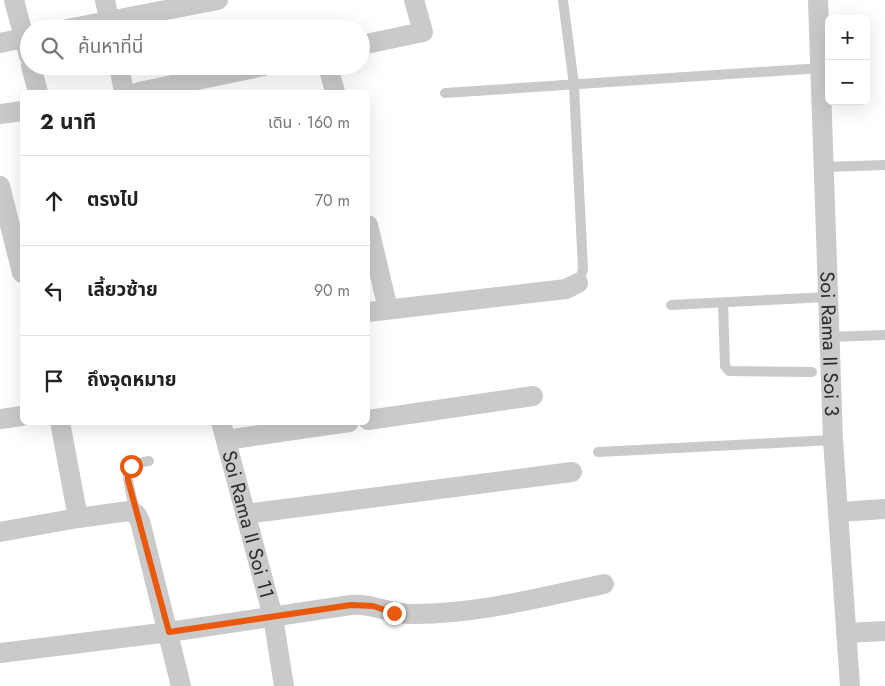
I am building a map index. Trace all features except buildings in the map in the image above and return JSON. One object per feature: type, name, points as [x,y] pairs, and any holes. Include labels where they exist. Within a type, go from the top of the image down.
[{"type":"street","points":[[14,0],[20,20]]},
{"type":"street","points":[[106,0],[109,20]]},
{"type":"street","points":[[128,20],[218,0]]},
{"type":"street","points":[[370,43],[424,32],[414,0]]},
{"type":"street","name":"Soi Rama II Soi 3","points":[[818,0],[826,167],[833,440],[850,686]]},
{"type":"street","points":[[0,43],[20,43]]},
{"type":"street","points":[[33,75],[37,90]]},
{"type":"street","points":[[121,75],[124,90]]},
{"type":"street","points":[[160,90],[221,84],[242,75]]},
{"type":"street","points":[[330,75],[334,90]]},
{"type":"street","points":[[0,114],[20,111]]},
{"type":"street","points":[[0,186],[13,251],[20,268]]},
{"type":"street","points":[[370,233],[388,309]]},
{"type":"street","points":[[370,312],[566,289],[578,283]]},
{"type":"street","points":[[370,420],[533,396]]},
{"type":"street","points":[[0,420],[20,416]]},
{"type":"street","points":[[61,425],[78,518]]},
{"type":"street","points":[[223,432],[311,425]]},
{"type":"street","name":"Soi Rama II Soi 11","points":[[223,432],[273,617],[284,686]]},
{"type":"street","points":[[245,514],[572,472]]},
{"type":"street","points":[[838,512],[885,509]]},
{"type":"street","points":[[0,532],[129,511],[136,514],[140,521],[181,686]]},
{"type":"street","points":[[0,653],[169,632],[361,604],[394,613],[411,614],[475,610],[604,584]]},
{"type":"street","points":[[846,632],[885,631]]},
{"type":"lane","points":[[563,0],[574,85],[583,270],[578,283]]},
{"type":"lane","points":[[445,92],[822,68]]},
{"type":"lane","points":[[826,167],[885,165]]},
{"type":"lane","points":[[672,305],[828,298]]},
{"type":"lane","points":[[722,303],[726,369],[729,371],[812,372]]},
{"type":"lane","points":[[829,337],[885,335]]},
{"type":"lane","points":[[598,452],[833,440]]},
{"type":"lane","points":[[136,514],[128,480],[128,470],[131,466],[148,460]]},
{"type":"route","points":[[131,466],[128,470],[128,480],[169,632],[361,604],[394,613]]}]
